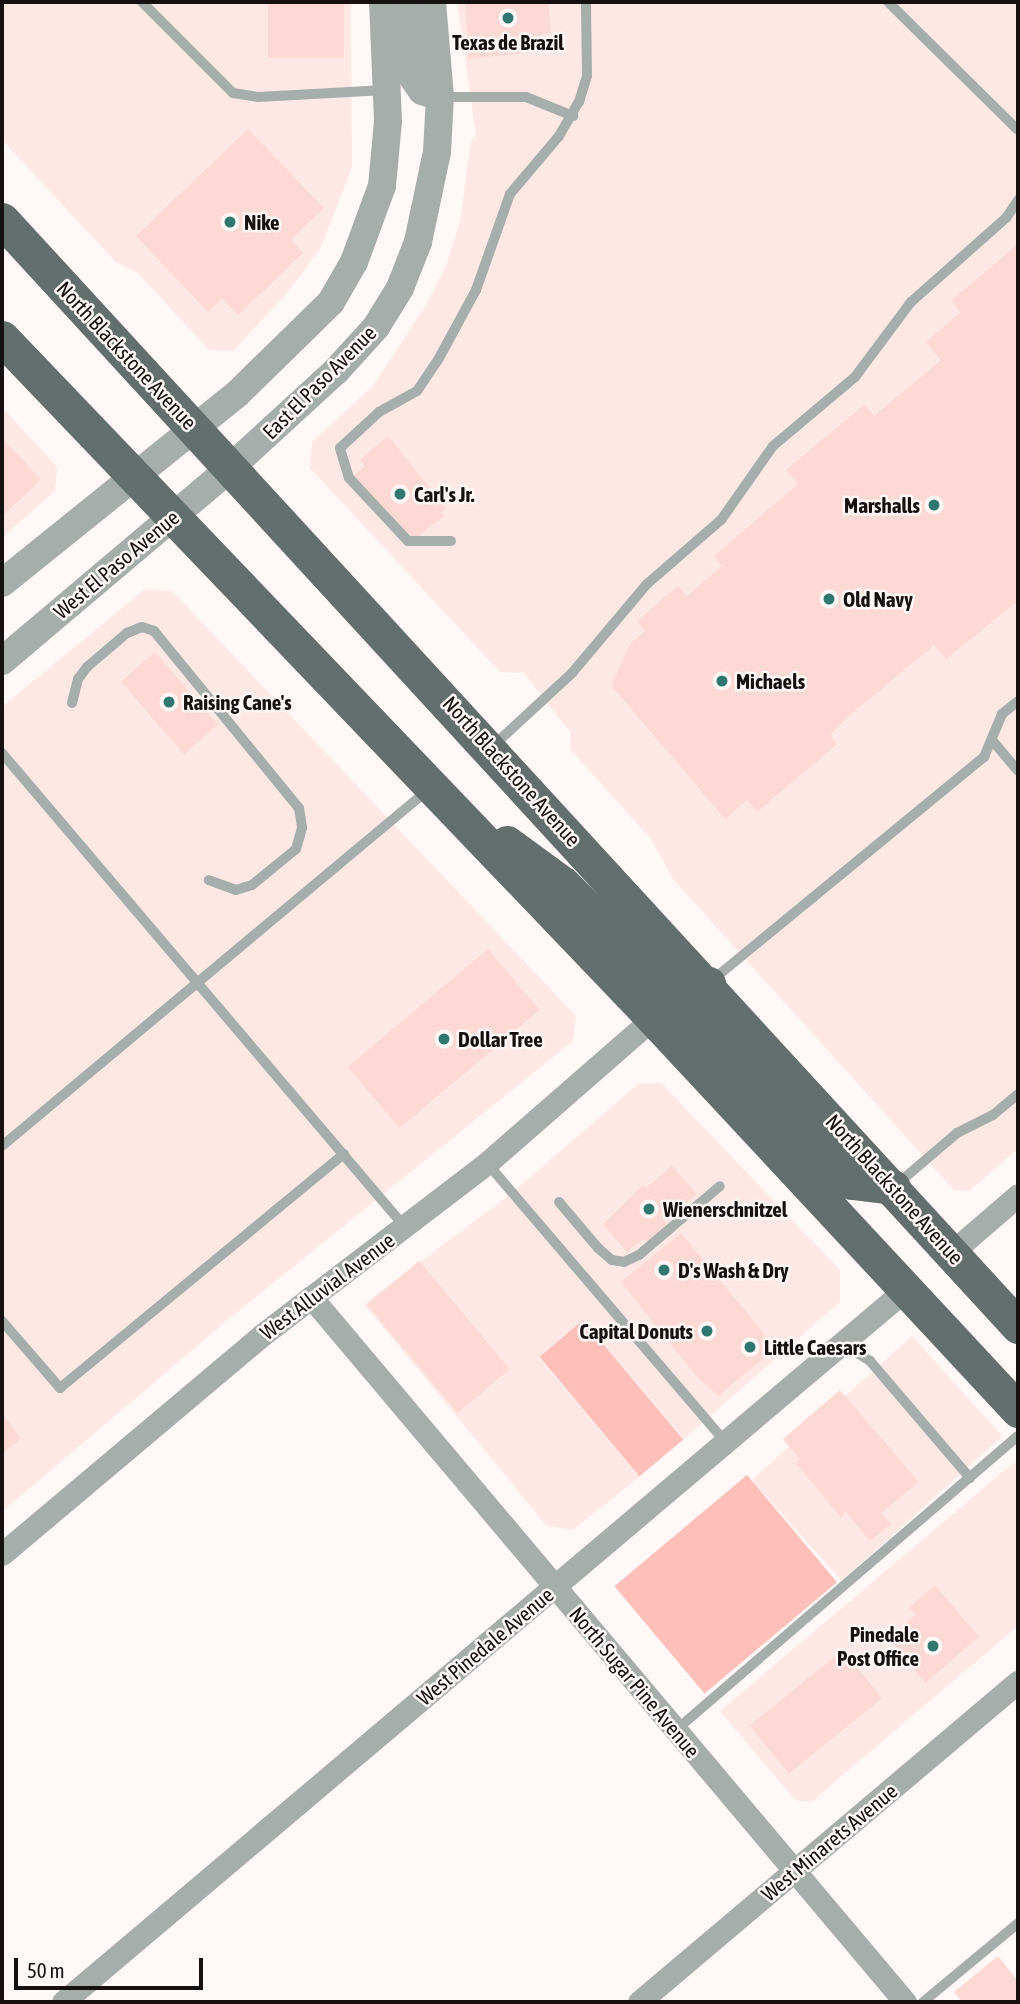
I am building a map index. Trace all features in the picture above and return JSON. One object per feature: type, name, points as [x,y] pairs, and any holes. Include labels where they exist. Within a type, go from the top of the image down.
[{"type":"main road","name":"North Blackstone Avenue","points":[[2,220],[708,984],[1018,1326]]},
{"type":"main road","points":[[2,338],[653,1018],[1018,1410]]},
{"type":"main road","points":[[430,788],[564,884],[671,992],[683,996],[708,984]]},
{"type":"main road","points":[[653,1018],[682,1015],[695,1019],[852,1182],[893,1187]]},
{"type":"street","points":[[2,583],[195,428],[300,336],[331,302],[354,262],[382,186],[388,148],[383,2]]},
{"type":"street","points":[[407,2],[413,78],[422,91],[440,97]]},
{"type":"street","name":"East El Paso Avenue","points":[[230,468],[336,371],[376,327],[400,288],[418,242],[437,152],[440,97],[432,2]]},
{"type":"street","name":"West El Paso Avenue","points":[[2,661],[230,468]]},
{"type":"street","name":"West Alluvial Avenue","points":[[2,1554],[311,1297],[487,1163],[653,1018]]},
{"type":"street","points":[[952,1252],[1018,1195]]},
{"type":"street","name":"West Pinedale Avenue","points":[[63,2002],[906,1289]]},
{"type":"street","name":"North Sugar Pine Avenue","points":[[311,1297],[905,2002]]},
{"type":"street","name":"West Minarets Avenue","points":[[639,2002],[1018,1682]]},
{"type":"lane","points":[[142,2],[233,93],[258,97],[386,90]]},
{"type":"lane","points":[[451,541],[408,541],[349,478],[340,458],[340,447],[350,434],[417,391],[476,290],[510,194],[573,116],[587,75],[586,2]]},
{"type":"lane","points":[[888,2],[1018,130]]},
{"type":"lane","points":[[440,97],[526,97],[573,116]]},
{"type":"lane","points":[[491,748],[572,673],[647,584],[721,520],[773,446],[855,377],[911,302],[1006,218],[1018,200]]},
{"type":"lane","points":[[72,703],[78,679],[87,667],[127,633],[142,627],[154,631],[299,808],[302,828],[296,849],[253,886],[236,890],[209,880]]},
{"type":"lane","points":[[708,984],[984,757],[1002,714],[1018,701]]},
{"type":"lane","points":[[992,740],[1018,771]]},
{"type":"lane","points":[[2,753],[200,981],[405,1227]]},
{"type":"lane","points":[[2,1146],[430,788]]},
{"type":"lane","points":[[893,1187],[957,1133],[993,1115],[1018,1094]]},
{"type":"lane","points":[[2,1321],[60,1388],[344,1154]]},
{"type":"lane","points":[[487,1163],[725,1442]]},
{"type":"lane","points":[[558,1202],[598,1248],[612,1260],[624,1262],[639,1255],[720,1186]]},
{"type":"lane","points":[[842,1343],[870,1361],[970,1478]]},
{"type":"lane","points":[[676,1730],[1018,1436]]},
{"type":"lane","points":[[923,2002],[1018,1923]]},
{"type":"shaded area","points":[[2,2],[351,2],[352,167],[321,247],[289,291],[233,351],[209,350],[138,273],[116,262],[2,140]]},
{"type":"shaded area","points":[[457,2],[1018,2],[1018,1149],[969,1191],[954,1190],[673,879],[651,839],[570,749],[571,733],[524,673],[500,672],[310,468],[312,442],[373,386],[426,305],[446,266],[460,221],[471,140],[476,135]]},
{"type":"shaded area","points":[[2,407],[57,467],[55,491],[2,538]]},
{"type":"shaded area","points":[[145,589],[172,591],[576,1016],[573,1041],[231,1317],[2,1512],[2,707]]},
{"type":"shaded area","points":[[661,1083],[840,1270],[840,1302],[684,1439],[583,1320],[538,1357],[640,1476],[573,1530],[547,1526],[364,1304],[513,1192],[638,1084]]},
{"type":"shaded area","points":[[583,1320],[683,1440],[640,1476],[539,1357]]},
{"type":"shaded area","points":[[912,1336],[1002,1436],[842,1581],[751,1481]]},
{"type":"shaded area","points":[[1018,1459],[1018,1626],[811,1802],[795,1800],[720,1711]]},
{"type":"shaded area","points":[[747,1475],[837,1582],[704,1693],[614,1586]]},
{"type":"building","points":[[268,2],[344,2],[344,58],[268,58]]},
{"type":"building","name":"Texas de Brazil","points":[[465,2],[548,2],[551,33],[541,34],[543,51],[469,59]]},
{"type":"building","name":"Nike","points":[[248,129],[324,208],[291,240],[303,253],[238,315],[222,299],[208,312],[136,236]]},
{"type":"building","points":[[1018,244],[1018,601],[946,659],[934,645],[850,715],[830,735],[837,744],[757,812],[747,800],[725,819],[611,685],[631,643],[645,631],[637,621],[678,586],[687,596],[722,566],[714,556],[798,484],[786,470],[864,405],[874,416],[941,360],[926,342],[961,312],[951,301]]},
{"type":"building","name":"Carl's Jr.","points":[[388,436],[446,508],[441,513],[444,516],[412,541],[352,477],[365,466],[360,460]]},
{"type":"building","points":[[2,438],[41,480],[2,516]]},
{"type":"building","name":"Raising Cane's","points":[[155,652],[218,724],[184,754],[121,682]]},
{"type":"building","name":"Dollar Tree","points":[[488,949],[539,1010],[399,1128],[348,1067]]},
{"type":"building","name":"Wienerschnitzel","points":[[672,1166],[697,1194],[665,1220],[667,1227],[648,1242],[643,1239],[627,1252],[603,1224],[643,1185],[646,1188]]},
{"type":"building","points":[[681,1233],[776,1348],[718,1396],[697,1377],[621,1282]]},
{"type":"building","points":[[419,1261],[510,1369],[458,1413],[367,1305]]},
{"type":"building","points":[[840,1390],[919,1482],[881,1513],[891,1524],[870,1541],[846,1512],[841,1517],[796,1464],[800,1459],[783,1439]]},
{"type":"building","points":[[2,1414],[21,1438],[2,1454]]},
{"type":"building","points":[[935,1585],[979,1637],[925,1683],[888,1638],[916,1615],[909,1608]]},
{"type":"building","points":[[843,1650],[882,1698],[789,1774],[750,1726]]},
{"type":"building","points":[[998,1956],[1018,1981],[1018,2002],[962,2002],[954,1992]]},
{"type":"place","name":"Texas de Brazil","points":[[508,18]]},
{"type":"place","name":"Nike","points":[[230,222]]},
{"type":"place","name":"Carl's Jr.","points":[[400,494]]},
{"type":"place","name":"Marshalls","points":[[934,505]]},
{"type":"place","name":"Old Navy","points":[[829,599]]},
{"type":"place","name":"Michaels","points":[[722,681]]},
{"type":"place","name":"Raising Cane's","points":[[169,702]]},
{"type":"place","name":"Dollar Tree","points":[[444,1039]]},
{"type":"place","name":"Wienerschnitzel","points":[[649,1209]]},
{"type":"place","name":"D's Wash & Dry","points":[[664,1270]]},
{"type":"place","name":"Capital Donuts","points":[[707,1331]]},
{"type":"place","name":"Little Caesars","points":[[750,1347]]},
{"type":"place","name":"Pinedale Post Office","points":[[933,1646]]}]
